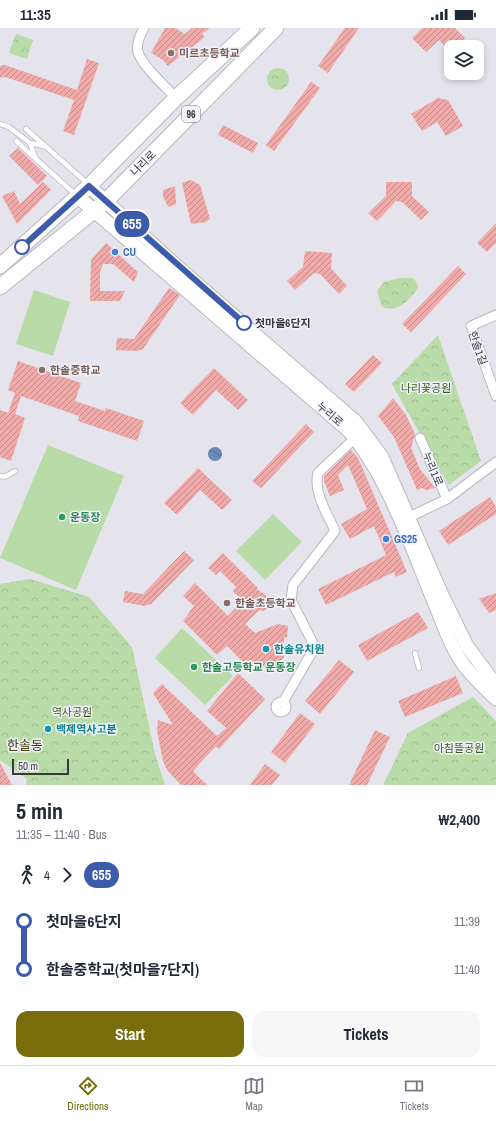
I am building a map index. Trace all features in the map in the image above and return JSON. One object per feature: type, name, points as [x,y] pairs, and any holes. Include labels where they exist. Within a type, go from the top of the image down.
[{"type":"main road","name":"나리로","points":[[0,266],[89,186],[176,98],[252,28]]},
{"type":"main road","name":"나리로","points":[[0,287],[106,200],[276,28]]},
{"type":"street","points":[[144,28],[138,43],[138,50],[141,59],[176,98]]},
{"type":"street","name":"누리로","points":[[89,186],[181,270],[356,422],[382,457],[404,520],[453,647],[471,674],[496,698]]},
{"type":"street","name":"누리로","points":[[77,196],[355,438],[373,464],[404,520],[467,646],[496,686]]},
{"type":"street","name":"한솔1길","points":[[496,314],[471,326],[496,396]]},
{"type":"street","points":[[283,702],[315,647],[291,600],[294,585],[335,531],[317,489],[318,473],[355,438]]},
{"type":"street","name":"누리1로","points":[[420,438],[447,499]]},
{"type":"street","name":"누리1로","points":[[404,520],[447,499],[496,462]]},
{"type":"lane","points":[[0,124],[8,127],[30,143],[45,146]]},
{"type":"lane","points":[[26,129],[89,186]]},
{"type":"lane","points":[[16,141],[77,196]]},
{"type":"lane","points":[[30,143],[36,158]]},
{"type":"lane","points":[[0,476],[4,477],[14,471]]},
{"type":"lane","points":[[415,653],[419,668]]},
{"type":"green space","points":[[16,34],[33,40],[27,59],[9,53]]},
{"type":"green space","points":[[278,68],[286,71],[289,79],[286,87],[278,90],[270,87],[267,79],[270,71]]},
{"type":"green space","points":[[400,278],[413,278],[417,283],[418,288],[403,305],[393,308],[382,307],[377,291],[384,282]]},
{"type":"green space","points":[[34,290],[70,302],[53,356],[16,344]]},
{"type":"green space","name":"나리꽃공원","points":[[438,335],[481,461],[449,485],[392,384]]},
{"type":"green space","name":"운동장","points":[[48,445],[124,476],[76,590],[0,558]]},
{"type":"green space","points":[[273,514],[302,542],[265,580],[236,551]]},
{"type":"green space","name":"역사공원","points":[[30,579],[89,597],[132,647],[155,754],[165,785],[26,785],[27,779],[0,760],[0,584]]},
{"type":"green space","name":"한솔고등학교 운동장","points":[[182,628],[233,676],[205,705],[155,658]]},
{"type":"green space","name":"아침뜰공원","points":[[473,697],[496,721],[496,785],[383,785],[408,733]]},
{"type":"water","points":[[215,447],[220,449],[222,454],[220,459],[215,461],[210,459],[208,454],[210,449]]},
{"type":"building","points":[[165,28],[175,28],[185,34],[192,28],[210,28],[202,34],[205,37],[168,66],[163,60],[151,53]]},
{"type":"building","points":[[345,28],[359,28],[328,73],[318,66]]},
{"type":"building","points":[[422,28],[455,28],[465,38],[463,40],[444,40],[444,45],[439,40],[426,52],[412,38]]},
{"type":"building","points":[[87,59],[99,63],[74,135],[63,131],[74,100],[5,77],[0,78],[0,66],[5,65],[77,90]]},
{"type":"building","points":[[311,82],[320,88],[274,151],[266,145]]},
{"type":"building","points":[[438,98],[448,100],[463,126],[446,136],[437,122],[422,131],[411,114]]},
{"type":"building","points":[[223,125],[258,143],[253,153],[218,135]]},
{"type":"building","points":[[18,148],[47,176],[38,185],[9,156]]},
{"type":"building","points":[[191,180],[200,185],[210,219],[206,222],[191,224],[182,183]]},
{"type":"building","points":[[43,182],[51,190],[17,224],[2,196],[14,191],[20,204]]},
{"type":"building","points":[[386,182],[412,182],[412,196],[429,212],[421,220],[402,202],[396,201],[377,221],[368,213],[386,196]]},
{"type":"building","points":[[175,186],[176,204],[168,207],[163,196],[163,190]]},
{"type":"building","points":[[496,223],[496,243],[487,252],[477,243]]},
{"type":"building","points":[[106,243],[138,272],[134,282],[113,264],[103,264],[100,272],[100,291],[125,291],[120,301],[90,301],[91,260]]},
{"type":"building","points":[[305,251],[332,253],[331,268],[347,286],[339,294],[320,274],[314,273],[295,290],[287,281],[303,267]]},
{"type":"building","points":[[458,266],[466,274],[411,332],[402,324]]},
{"type":"building","points":[[169,288],[180,295],[143,349],[137,351],[116,350],[117,338],[134,339]]},
{"type":"building","points":[[373,355],[382,363],[354,392],[345,384]]},
{"type":"building","points":[[18,361],[81,383],[75,401],[105,411],[106,408],[144,421],[137,441],[78,421],[79,416],[21,396],[15,414],[25,418],[11,461],[0,457],[0,410],[8,413],[15,393],[8,390]]},
{"type":"building","points":[[214,368],[248,400],[238,410],[216,390],[193,415],[180,403]]},
{"type":"building","points":[[393,398],[406,415],[415,434],[411,448],[420,469],[435,488],[426,490],[422,488],[417,490],[394,437],[378,416]]},
{"type":"building","points":[[306,424],[314,432],[261,488],[252,481]]},
{"type":"building","points":[[351,450],[358,458],[407,572],[396,577],[394,572],[326,605],[318,589],[386,555],[374,526],[350,539],[341,524],[367,509],[348,465],[338,475],[344,490],[330,496],[324,481],[324,476]]},
{"type":"building","points":[[198,468],[232,500],[222,510],[200,490],[177,515],[164,503]]},
{"type":"building","points":[[490,497],[496,507],[496,514],[448,545],[439,531]]},
{"type":"building","points":[[184,551],[194,560],[151,604],[144,606],[123,602],[125,591],[143,594]]},
{"type":"building","name":"한솔초등학교","points":[[223,553],[258,588],[257,589],[268,597],[270,603],[268,608],[263,611],[259,610],[245,624],[255,633],[278,624],[288,626],[287,638],[284,637],[284,657],[271,673],[263,666],[259,670],[254,665],[250,669],[227,646],[217,655],[183,621],[194,606],[183,596],[195,583],[228,616],[242,601],[233,591],[236,587],[220,571],[216,575],[208,568]]},
{"type":"building","points":[[496,593],[496,610],[489,613],[479,599]]},
{"type":"building","points":[[418,612],[428,628],[367,661],[358,645]]},
{"type":"building","points":[[339,660],[354,672],[320,714],[305,701]]},
{"type":"building","points":[[238,673],[265,699],[219,749],[216,746],[193,771],[207,785],[181,785],[167,770],[163,761],[157,731],[158,720],[173,725],[153,693],[162,684],[217,736],[226,728],[207,711]]},
{"type":"building","points":[[456,676],[463,693],[405,717],[398,701]]},
{"type":"building","points":[[300,713],[315,724],[285,763],[271,752]]},
{"type":"building","points":[[375,730],[390,737],[367,785],[349,785]]},
{"type":"building","points":[[0,763],[12,785],[0,785]]},
{"type":"building","points":[[265,764],[280,775],[272,785],[250,785]]},
{"type":"bus line","name":"655","points":[[22,247],[89,186],[181,270],[244,323]]},
{"type":"place","name":"미르초등학교","points":[[171,53]]},
{"type":"place","name":"CU","points":[[115,252]]},
{"type":"place","name":"첫마을6단지","points":[[244,323]]},
{"type":"place","name":"한솔중학교","points":[[42,370]]},
{"type":"place","name":"운동장","points":[[62,517]]},
{"type":"place","name":"GS25","points":[[386,539]]},
{"type":"place","name":"한솔초등학교","points":[[227,603]]},
{"type":"place","name":"한솔유치원","points":[[266,649]]},
{"type":"place","name":"한솔고등학교 운동장","points":[[194,667]]},
{"type":"place","name":"백제역사고분","points":[[48,729]]},
{"type":"district","name":"한솔동","points":[[25,745]]}]
